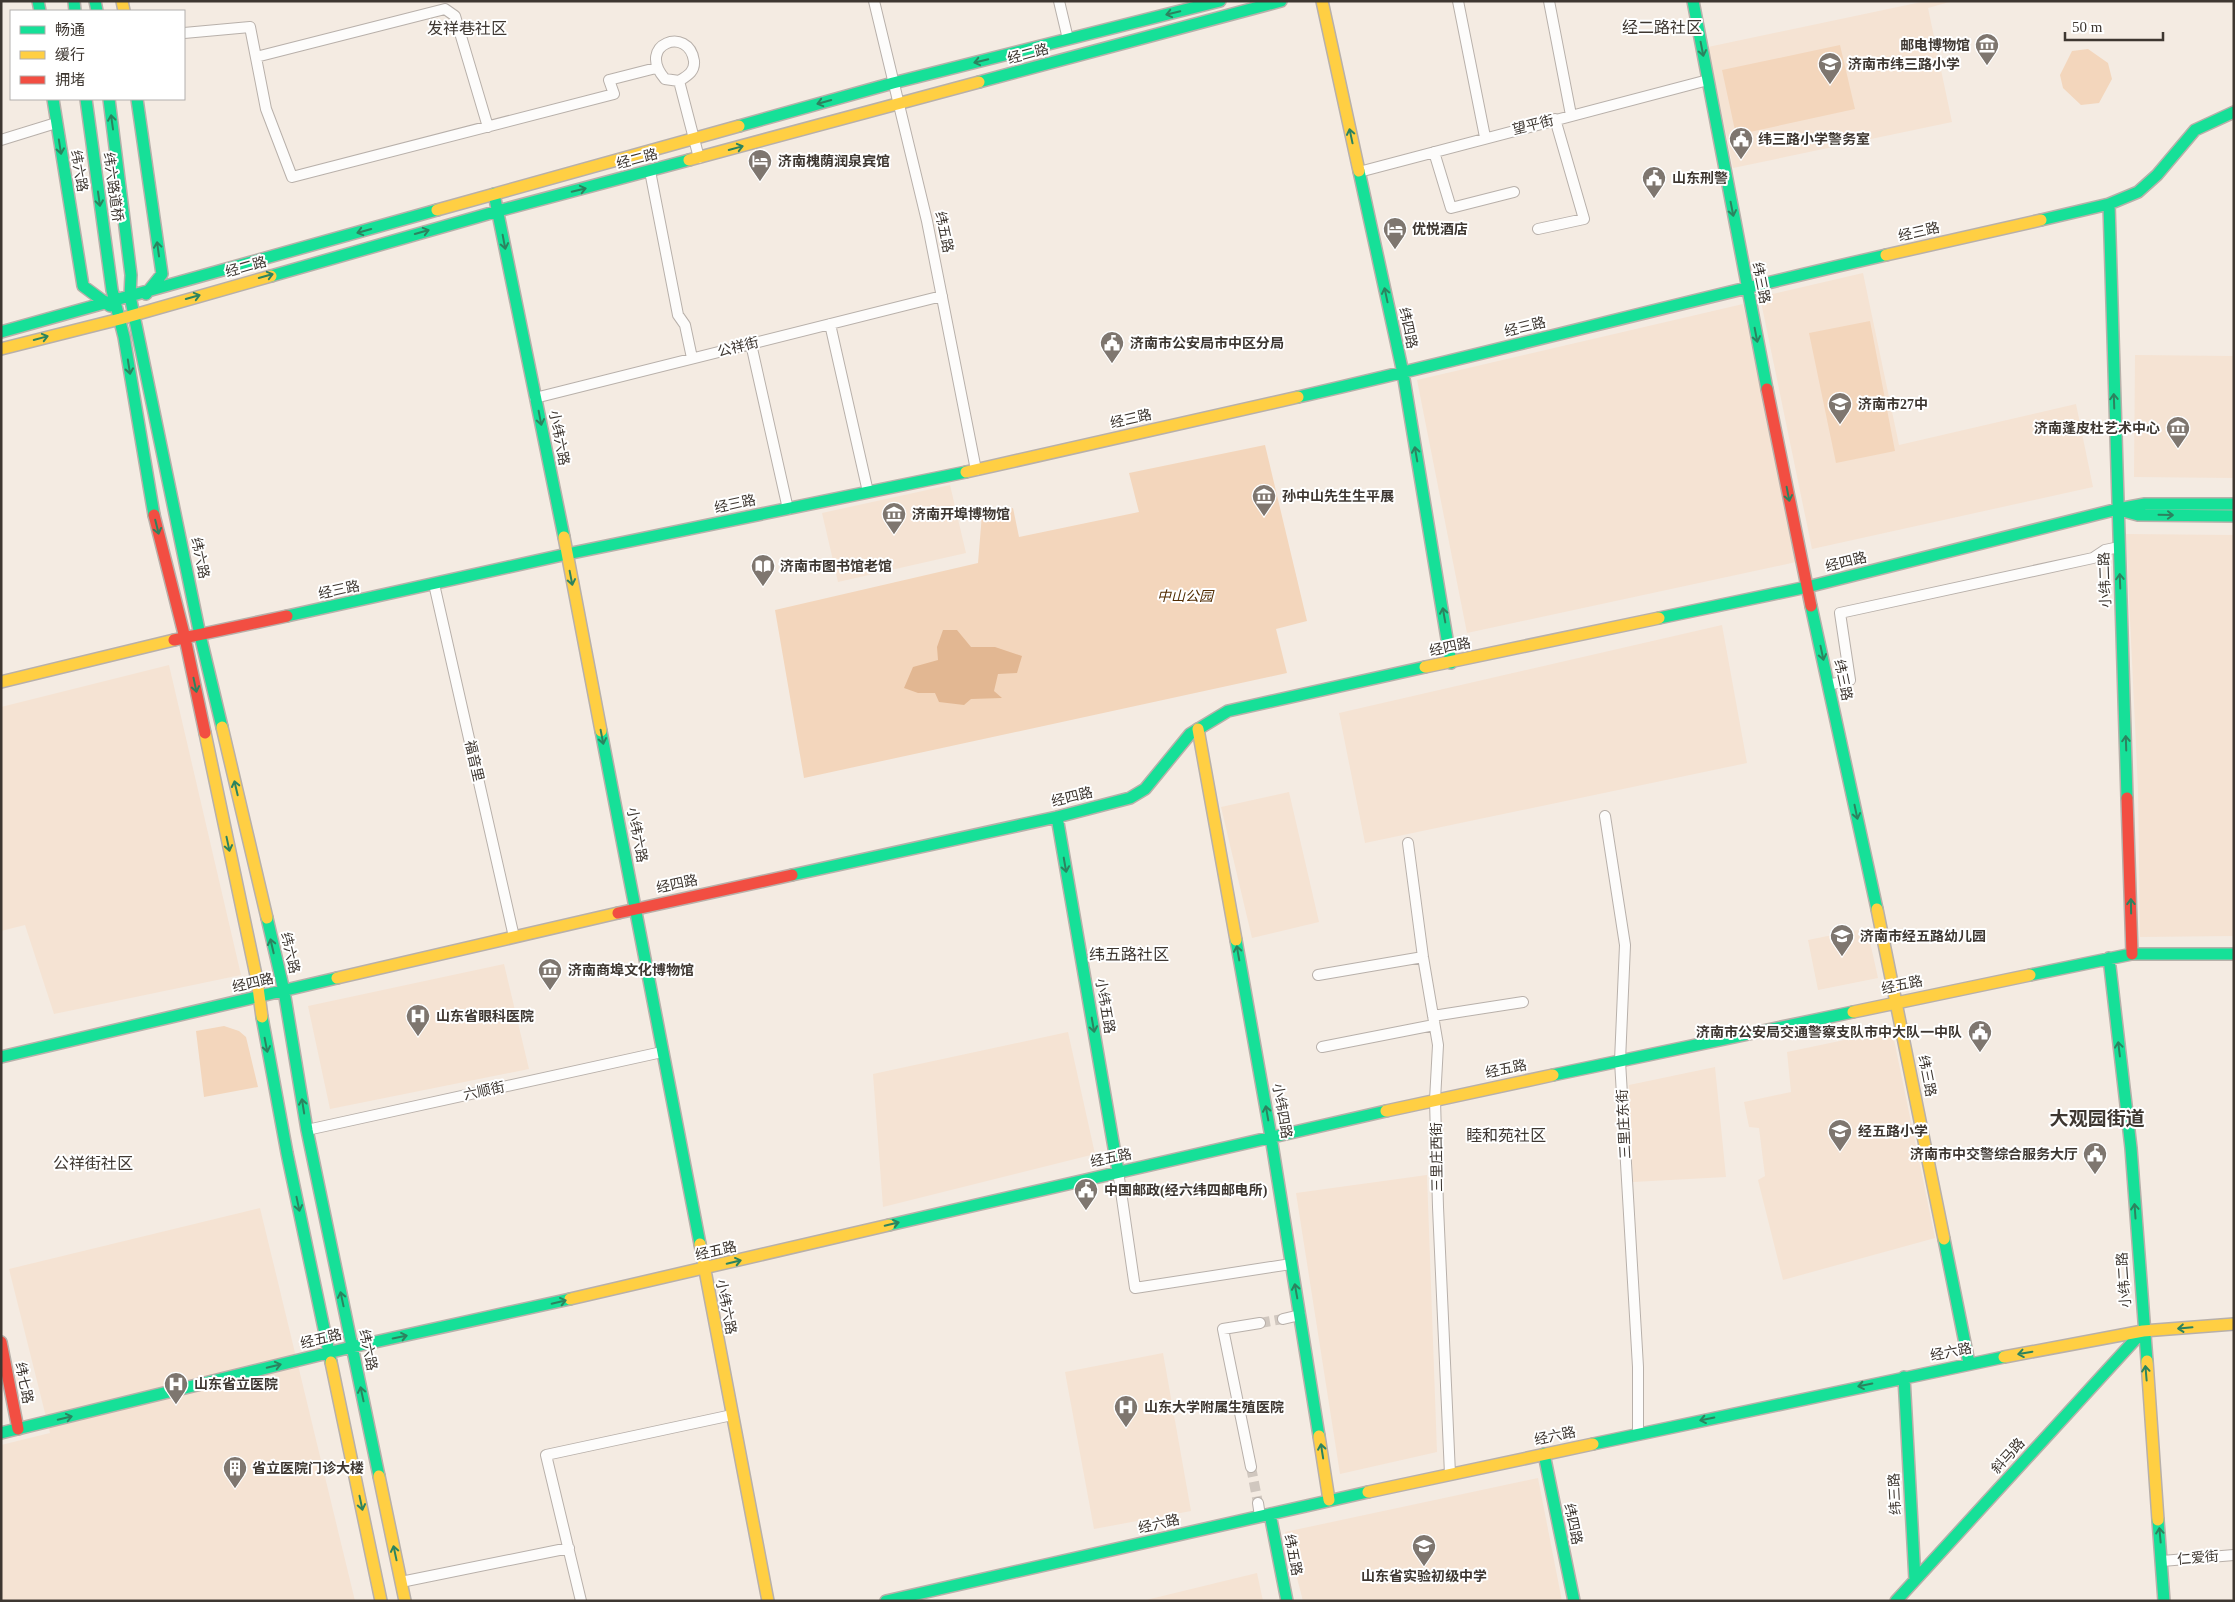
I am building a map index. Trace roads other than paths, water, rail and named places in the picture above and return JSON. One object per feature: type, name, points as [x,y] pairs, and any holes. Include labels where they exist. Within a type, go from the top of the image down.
[{"type":"street","name":"纬五路","points":[[874,1],[927,221],[976,470]]},
{"type":"street","points":[[1059,1],[1068,39]]},
{"type":"street","name":"经二路","points":[[1,332],[893,83],[1220,1]]},
{"type":"street","name":"经二路","points":[[1,349],[120,319],[498,211],[1281,1]]},
{"type":"street","name":"纬四路","points":[[1322,1],[1402,373],[1451,663]]},
{"type":"street","points":[[1458,1],[1485,137]]},
{"type":"street","points":[[1549,1],[1571,115]]},
{"type":"street","name":"纬三路","points":[[1693,1],[1747,287],[1807,587],[1897,1002],[1969,1363]]},
{"type":"street","points":[[256,57],[445,9],[456,16],[488,127]]},
{"type":"street","points":[[185,33],[250,27],[266,109],[292,177],[614,94],[609,80],[656,68]]},
{"type":"street","points":[[674,41],[686,44],[693,52],[694,65],[690,74],[679,81],[665,78],[656,68],[655,56],[662,45],[674,41]]},
{"type":"street","name":"望平街","points":[[1359,172],[1485,137],[1708,80]]},
{"type":"street","points":[[679,81],[699,158]]},
{"type":"street","name":"纬六路","points":[[53,100],[83,286],[112,302]]},
{"type":"street","name":"纬六路道桥","points":[[86,100],[112,302]]},
{"type":"street","name":"纬六路道桥","points":[[109,100],[131,275]]},
{"type":"street","points":[[134,314],[147,292],[162,274],[137,100]]},
{"type":"street","name":"经三路","points":[[1,682],[185,638],[567,554],[976,470],[1402,373],[1747,287],[2109,204],[2138,192],[2157,175],[2195,130],[2234,112]]},
{"type":"street","points":[[1538,229],[1584,219],[1555,119]]},
{"type":"street","points":[[1,140],[56,123]]},
{"type":"street","points":[[1434,152],[1451,208],[1514,192]]},
{"type":"street","points":[[650,171],[678,315],[685,325],[692,358]]},
{"type":"street","name":"小纬六路","points":[[494,194],[567,554],[768,1601]]},
{"type":"street","name":"小纬二路","points":[[2109,204],[2132,954]]},
{"type":"street","name":"纬六路","points":[[131,275],[130,296],[200,635],[284,991],[307,1130],[405,1601]]},
{"type":"street","name":"公祥街","points":[[535,398],[942,296]]},
{"type":"street","points":[[112,302],[120,319],[152,506],[185,638],[257,980],[284,1135],[381,1601]]},
{"type":"street","points":[[830,324],[868,492]]},
{"type":"street","points":[[751,344],[788,509]]},
{"type":"street","name":"经四路","points":[[1,1058],[635,909],[1056,817],[1130,798],[1145,789],[1190,734],[1228,711],[1326,688],[1807,587],[2145,504],[2234,504]]},
{"type":"street","name":"经四路","points":[[2118,510],[2138,515],[2234,516]]},
{"type":"street","points":[[1828,685],[1850,680],[1840,613],[2093,558],[2105,550],[2119,546]]},
{"type":"street","name":"福音里","points":[[434,584],[514,937]]},
{"type":"street","name":"小纬四路","points":[[1198,729],[1271,1137],[1329,1500]]},
{"type":"street","name":"三里庄东街","points":[[1605,816],[1625,944],[1620,1061],[1638,1367],[1638,1434]]},
{"type":"street","name":"小纬五路","points":[[1056,817],[1118,1171]]},
{"type":"street","name":"三里庄西街","points":[[1408,843],[1423,957],[1438,1045],[1435,1100],[1450,1474]]},
{"type":"street","name":"经五路","points":[[1,1433],[352,1347],[704,1269],[1118,1171],[1435,1100],[2109,958],[2132,954],[2234,954]]},
{"type":"street","points":[[1318,975],[1423,957]]},
{"type":"street","name":"小纬二路","points":[[2109,958],[2131,1148],[2164,1601]]},
{"type":"street","points":[[1322,1046],[1523,1002]]},
{"type":"street","name":"六顺街","points":[[307,1130],[662,1052]]},
{"type":"street","points":[[1118,1171],[1135,1288],[1291,1264]]},
{"type":"street","points":[[1283,1318],[1300,1315]]},
{"type":"street","points":[[1251,1467],[1223,1329],[1260,1323]]},
{"type":"street","name":"经六路","points":[[886,1601],[1329,1500],[1969,1363],[2143,1331],[2234,1324]]},
{"type":"street","name":"斜马路","points":[[1896,1601],[2143,1331]]},
{"type":"street","name":"纬七路","points":[[1,1342],[18,1429]]},
{"type":"street","name":"纬三路","points":[[1904,1377],[1915,1580]]},
{"type":"street","points":[[581,1601],[546,1455],[732,1415]]},
{"type":"street","name":"纬四路","points":[[1544,1454],[1574,1601]]},
{"type":"street","points":[[1258,1503],[1265,1515]]},
{"type":"street","name":"纬五路","points":[[1265,1515],[1288,1601]]},
{"type":"street","points":[[400,1582],[569,1548]]},
{"type":"street","name":"仁爱街","points":[[2162,1561],[2234,1555]]},
{"type":"tunnel","points":[[1260,1323],[1283,1319]]},
{"type":"tunnel","points":[[1251,1467],[1258,1503]]},
{"type":"place","name":"邮电博物馆","points":[[1987,66]]},
{"type":"place","name":"济南市纬三路小学","points":[[1830,85]]},
{"type":"place","name":"纬三路小学警务室","points":[[1741,160]]},
{"type":"place","name":"济南槐荫润泉宾馆","points":[[760,182]]},
{"type":"place","name":"山东刑警","points":[[1654,199]]},
{"type":"place","name":"优悦酒店","points":[[1395,250]]},
{"type":"place","name":"济南市公安局市中区分局","points":[[1112,364]]},
{"type":"place","name":"济南市27中","points":[[1840,425]]},
{"type":"place","name":"济南蓬皮杜艺术中心","points":[[2178,449]]},
{"type":"place","name":"孙中山先生生平展","points":[[1264,517]]},
{"type":"place","name":"济南开埠博物馆","points":[[894,535]]},
{"type":"place","name":"济南市图书馆老馆","points":[[763,587]]},
{"type":"place","name":"济南市经五路幼儿园","points":[[1842,957]]},
{"type":"place","name":"济南商埠文化博物馆","points":[[550,991]]},
{"type":"place","name":"山东省眼科医院","points":[[418,1037]]},
{"type":"place","name":"济南市公安局交通警察支队市中大队一中队","points":[[1980,1053]]},
{"type":"place","name":"经五路小学","points":[[1840,1152]]},
{"type":"place","name":"济南市中交警综合服务大厅","points":[[2095,1175]]},
{"type":"place","name":"中国邮政(经六纬四邮电所)","points":[[1086,1211]]},
{"type":"place","name":"山东省立医院","points":[[176,1405]]},
{"type":"place","name":"山东大学附属生殖医院","points":[[1126,1428]]},
{"type":"place","name":"省立医院门诊大楼","points":[[235,1489]]},
{"type":"place","name":"山东省实验初级中学","points":[[1424,1567]]},
{"type":"district","name":"经二路社区","points":[[1662,27]]},
{"type":"district","name":"发祥巷社区","points":[[467,28]]},
{"type":"district","name":"纬五路社区","points":[[1129,954]]},
{"type":"district","name":"大观园街道","points":[[2097,1118]]},
{"type":"district","name":"睦和苑社区","points":[[1506,1135]]},
{"type":"district","name":"公祥街社区","points":[[93,1163]]},
{"type":"park label","name":"中山公园","points":[[1185,596]]}]
